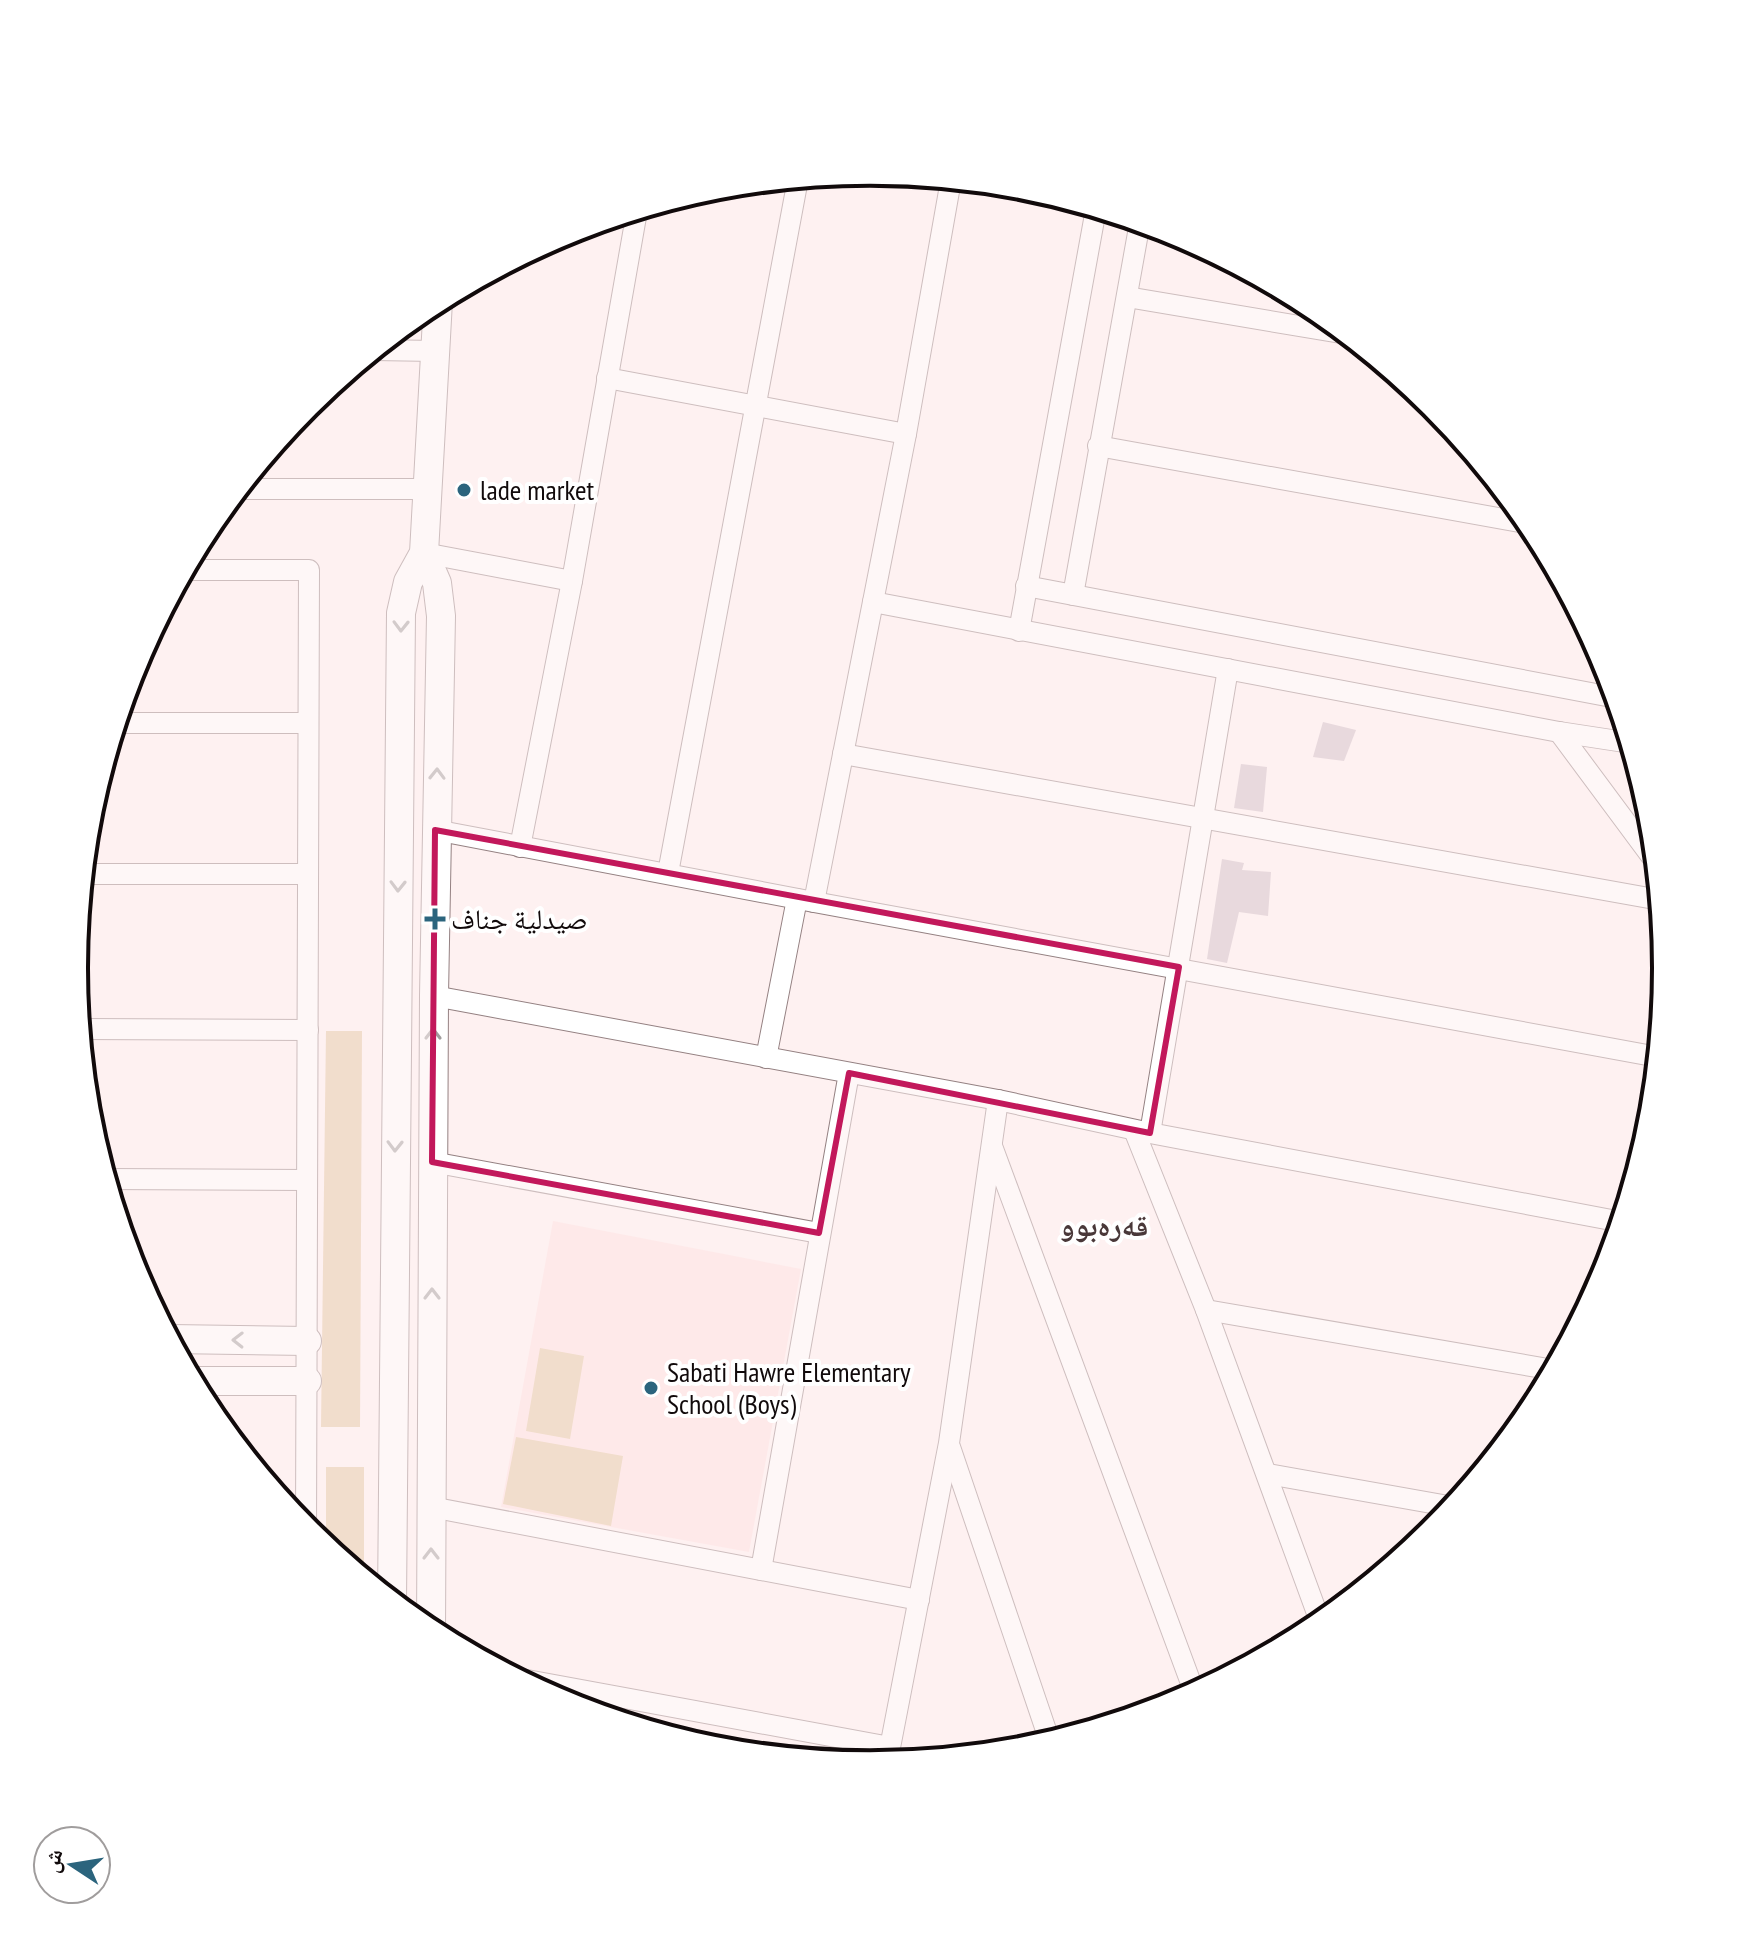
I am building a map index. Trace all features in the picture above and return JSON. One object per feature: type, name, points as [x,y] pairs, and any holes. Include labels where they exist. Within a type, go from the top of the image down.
[{"type":"street","points":[[668,873],[796,190]]},
{"type":"street","points":[[766,1058],[843,754],[906,434],[949,191]]},
{"type":"street","points":[[1019,631],[1094,219]]},
{"type":"street","points":[[520,847],[572,581],[635,223]]},
{"type":"street","points":[[1073,595],[1138,234]]},
{"type":"street","points":[[1127,297],[1321,330]]},
{"type":"street","points":[[431,1615],[435,830],[441,616],[437,583],[424,553],[437,317]]},
{"type":"street","points":[[391,350],[435,351]]},
{"type":"street","points":[[607,378],[906,434]]},
{"type":"street","points":[[1098,446],[1511,520]]},
{"type":"street","points":[[252,489],[427,489]]},
{"type":"street","points":[[424,553],[572,581]]},
{"type":"street","points":[[392,1587],[401,613],[408,582],[424,553]]},
{"type":"street","points":[[197,570],[309,570],[306,1510]]},
{"type":"street","points":[[1026,586],[1603,695]]},
{"type":"street","points":[[873,602],[1618,741]]},
{"type":"street","points":[[1228,669],[1179,967],[1142,1131],[1316,1611]]},
{"type":"street","points":[[128,723],[307,723]]},
{"type":"street","points":[[1559,732],[1643,845]]},
{"type":"street","points":[[843,754],[1649,898]]},
{"type":"street","points":[[435,830],[1648,1055]]},
{"type":"street","points":[[94,874],[308,874]]},
{"type":"street","points":[[434,996],[998,1100],[1142,1131],[1611,1220]]},
{"type":"street","points":[[91,1029],[308,1030]]},
{"type":"street","points":[[761,1570],[849,1073]]},
{"type":"street","points":[[889,1750],[949,1443],[998,1100]]},
{"type":"street","points":[[991,1141],[1191,1682]]},
{"type":"street","points":[[432,1162],[819,1233]]},
{"type":"street","points":[[117,1179],[307,1180]]},
{"type":"street","points":[[1206,1310],[1543,1368]]},
{"type":"street","points":[[182,1339],[307,1341]]},
{"type":"street","points":[[206,1381],[307,1381]]},
{"type":"street","points":[[392,1438],[431,1437]]},
{"type":"street","points":[[949,1443],[1046,1730]]},
{"type":"street","points":[[1268,1474],[1440,1505]]},
{"type":"street","points":[[431,1507],[919,1600]]},
{"type":"street","points":[[564,1688],[868,1751]]},
{"type":"highlighted area","points":[[435,830],[1179,967],[1150,1133],[849,1073],[819,1233],[432,1162]]},
{"type":"shaded area","points":[[326,1031],[362,1031],[360,1427],[321,1427]]},
{"type":"shaded area","name":"Sabati Hawre Elementary School (Boys)","points":[[553,1221],[801,1269],[749,1552],[501,1507]]},
{"type":"shaded area","points":[[540,1348],[584,1356],[570,1439],[526,1431]]},
{"type":"shaded area","points":[[516,1437],[623,1456],[611,1526],[503,1504]]},
{"type":"shaded area","points":[[326,1467],[364,1467],[364,1564],[326,1530]]},
{"type":"building","points":[[1323,722],[1356,730],[1344,761],[1313,757]]},
{"type":"building","points":[[1241,764],[1267,767],[1263,812],[1234,808]]},
{"type":"building","points":[[1222,859],[1244,863],[1242,870],[1271,872],[1268,916],[1239,912],[1227,963],[1207,959]]},
{"type":"place","name":"lade market","points":[[464,490]]},
{"type":"place","name":"صيدلية جناف","points":[[435,919]]},
{"type":"place","name":"Sabati Hawre Elementary School (Boys)","points":[[651,1388]]},
{"type":"district","name":"قەرەبوو","points":[[1104,1226]]}]
